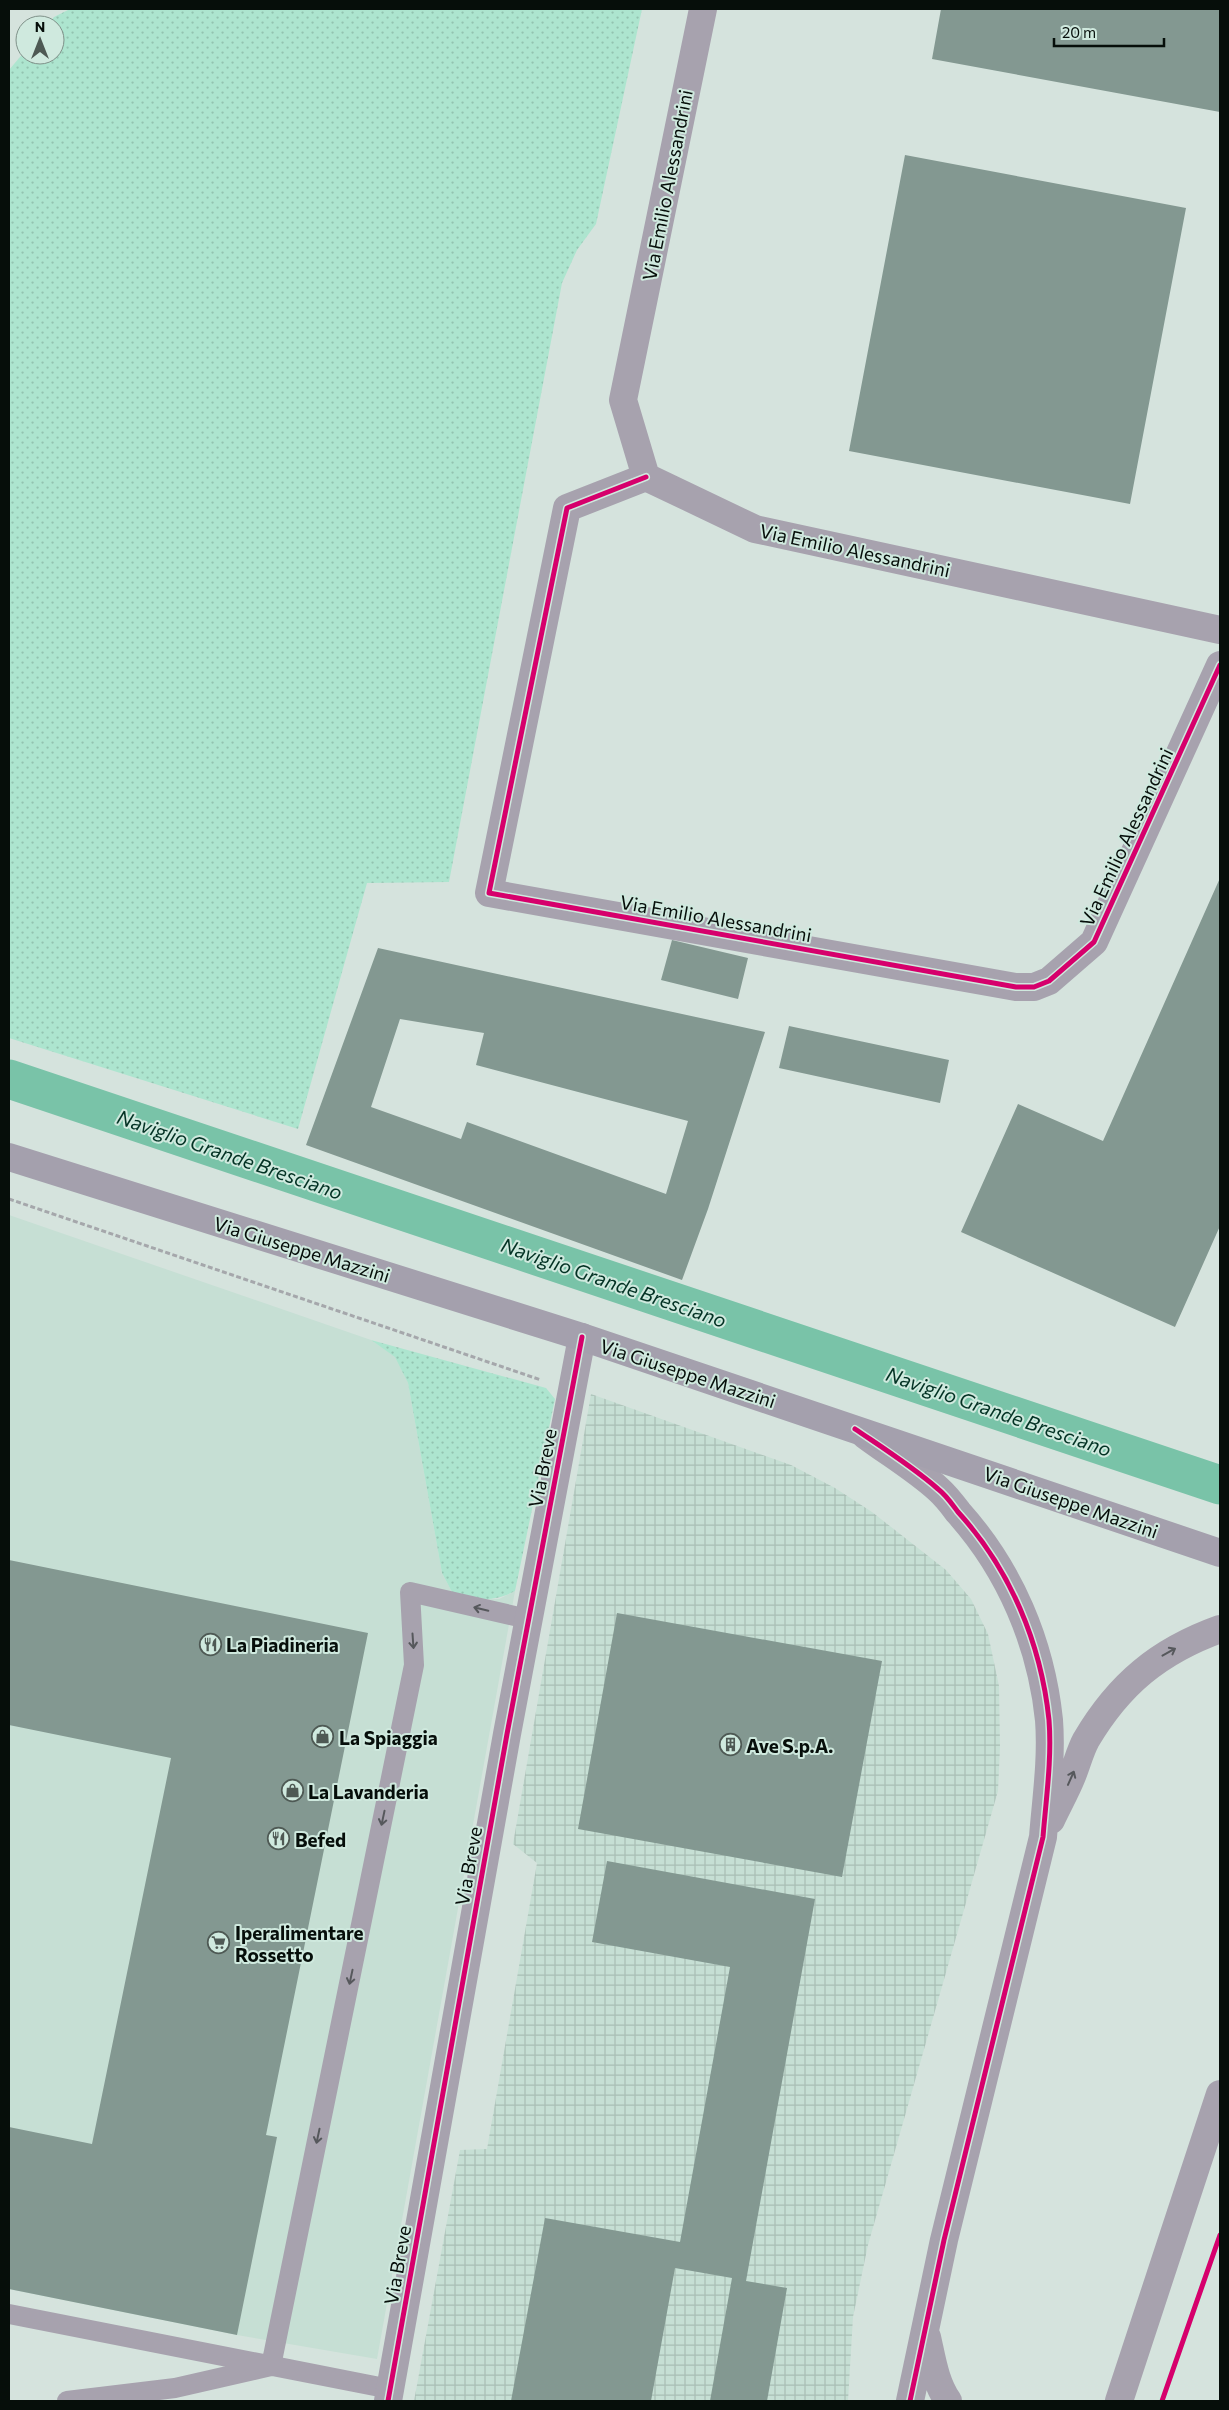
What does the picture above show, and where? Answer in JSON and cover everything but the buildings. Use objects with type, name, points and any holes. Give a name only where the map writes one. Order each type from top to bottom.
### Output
[{"type":"main road","name":"Via Giuseppe Mazzini","points":[[9,1157],[582,1337],[1220,1553]]},
{"type":"street","name":"Via Emilio Alessandrini","points":[[646,477],[623,400],[703,9]]},
{"type":"street","name":"Via Emilio Alessandrini","points":[[1220,630],[755,529],[646,477],[567,508],[489,893],[1016,988],[1034,988],[1049,981],[1094,942],[1220,665]]},
{"type":"street","name":"Via Breve","points":[[389,2395],[528,1620],[582,1337]]},
{"type":"street","points":[[855,1429],[939,1489],[973,1528],[1002,1570],[1024,1617],[1041,1670],[1049,1721],[1049,1772],[1043,1837],[925,2326],[913,2395]]},
{"type":"street","points":[[1043,1837],[1072,1778],[1085,1742],[1105,1710],[1130,1682],[1162,1655],[1192,1639],[1220,1629]]},
{"type":"street","points":[[1117,2398],[1220,2094]]},
{"type":"street","points":[[925,2326],[934,2370],[942,2392],[948,2401]]},
{"type":"lane","points":[[67,2401],[175,2388],[271,2366],[414,1665],[410,1592],[528,1620]]},
{"type":"lane","name":"Via Breve","points":[[9,2314],[271,2366],[389,2395]]},
{"type":"path","points":[[9,1199],[572,1391]]},
{"type":"shaded area","points":[[9,1215],[371,1340],[396,1357],[408,1383],[442,1573],[453,1594],[478,1599],[499,1599],[515,1591],[377,2359],[237,2335],[9,2289]]},
{"type":"shaded area","points":[[591,1394],[791,1465],[835,1488],[872,1512],[946,1570],[971,1599],[988,1634],[999,1686],[1000,1747],[998,1791],[868,2245],[853,2317],[848,2401],[414,2401],[460,2150],[487,2149],[537,1863],[513,1844]]},
{"type":"green space","points":[[70,9],[642,9],[596,224],[577,250],[562,283],[449,882],[367,883],[298,1129],[9,1038],[9,70],[15,63],[15,65],[65,65],[65,15],[58,15]]},
{"type":"green space","points":[[371,1340],[546,1388],[555,1399],[515,1591],[492,1599],[453,1594],[442,1573],[408,1383],[395,1357]]},
{"type":"waterway","name":"Naviglio Grande Bresciano","points":[[9,1079],[1220,1485]]},
{"type":"cycle path","points":[[646,477],[567,508],[489,893],[1016,987],[1034,987],[1049,981],[1094,942],[1220,665]]},
{"type":"cycle path","points":[[388,2401],[507,1734],[582,1337]]},
{"type":"cycle path","points":[[855,1429],[908,1465],[941,1491],[977,1534],[993,1558],[1008,1583],[1030,1635],[1045,1691],[1050,1735],[1043,1837],[944,2240],[910,2401]]},
{"type":"cycle path","points":[[1162,2401],[1220,2235]]},
{"type":"place","name":"La Piadineria","points":[[210,1644]]},
{"type":"place","name":"La Spiaggia","points":[[323,1737]]},
{"type":"place","name":"Ave S.p.A.","points":[[730,1745]]},
{"type":"place","name":"La Lavanderia","points":[[292,1791]]},
{"type":"place","name":"Befed","points":[[279,1839]]},
{"type":"place","name":"Iperalimentare Rossetto","points":[[219,1943]]}]
